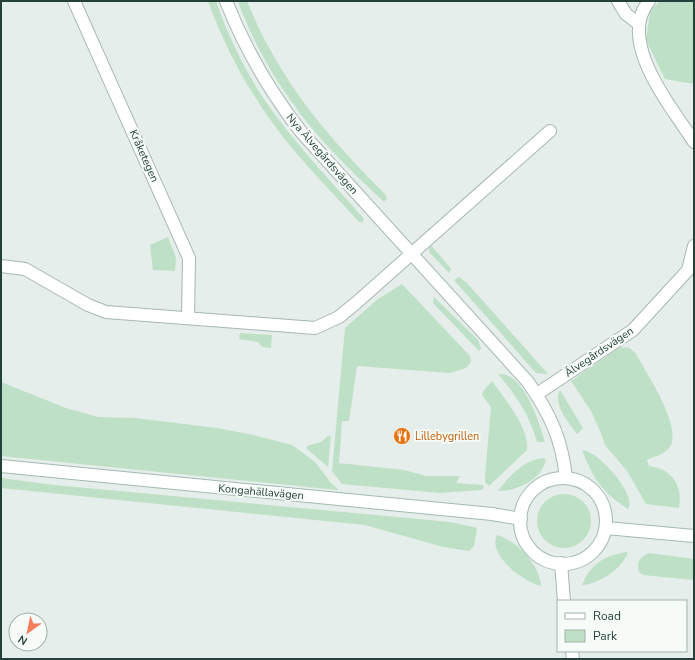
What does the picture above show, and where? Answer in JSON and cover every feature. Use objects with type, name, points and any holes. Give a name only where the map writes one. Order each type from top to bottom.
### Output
[{"type":"street","name":"Kråketegen","points":[[74,1],[189,258],[188,317]]},
{"type":"street","name":"Nya Älvegårdsvägen","points":[[226,1],[247,48],[281,106],[302,133],[519,371],[537,394],[555,427],[563,452],[566,478]]},
{"type":"street","points":[[618,1],[626,14],[639,24]]},
{"type":"street","points":[[649,1],[645,6],[639,24],[638,40],[648,69],[694,142]]},
{"type":"street","points":[[1,266],[25,269],[88,305],[106,312],[188,317],[241,323],[315,328],[339,317],[550,131]]},
{"type":"street","name":"Älvegårdsvägen","points":[[537,394],[633,330],[688,270],[694,246]]},
{"type":"street","name":"Kongahällavägen","points":[[1,466],[492,514],[521,519]]},
{"type":"street","points":[[566,478],[586,484],[594,490],[604,508],[606,528],[597,547],[590,554],[571,563],[561,563],[540,556],[532,549],[524,535],[521,519],[525,502],[535,489],[550,480],[566,478]]},
{"type":"street","points":[[606,528],[694,536]]},
{"type":"street","points":[[561,563],[564,600]]},
{"type":"green space","points":[[208,1],[216,1],[226,27],[251,78],[277,118],[364,219],[362,223],[358,221],[310,169],[271,121],[240,72],[222,37]]},
{"type":"green space","points":[[238,1],[247,1],[267,45],[292,85],[320,124],[384,193],[387,198],[384,202],[334,153],[291,101],[266,62],[246,22]]},
{"type":"green space","points":[[660,1],[694,1],[694,84],[665,79],[646,40],[650,11]]},
{"type":"green space","points":[[168,237],[176,258],[175,271],[153,270],[150,245]]},
{"type":"green space","points":[[430,244],[451,269],[449,273],[429,252]]},
{"type":"green space","points":[[459,277],[467,283],[548,374],[536,373],[454,280]]},
{"type":"green space","points":[[402,284],[470,356],[471,362],[466,368],[450,373],[357,366],[349,421],[342,421],[339,463],[404,470],[426,476],[460,476],[456,483],[483,485],[484,488],[481,490],[440,493],[342,484],[332,471],[345,328],[378,299]]},
{"type":"green space","points":[[434,297],[478,340],[481,348],[479,351],[433,303]]},
{"type":"green space","points":[[240,333],[272,335],[271,348],[262,347],[258,342],[239,339]]},
{"type":"green space","points":[[620,347],[630,348],[636,354],[654,385],[667,412],[673,436],[671,445],[664,453],[648,459],[647,461],[649,466],[664,471],[674,480],[679,492],[679,508],[646,504],[627,471],[605,445],[591,411],[571,381]]},
{"type":"green space","points":[[498,374],[507,376],[523,389],[539,423],[545,442],[537,442],[522,406]]},
{"type":"green space","points":[[492,381],[520,423],[527,442],[527,450],[489,486],[485,482],[485,477],[491,407],[482,395],[484,390]]},
{"type":"green space","points":[[1,382],[66,408],[98,417],[135,418],[217,428],[249,434],[292,445],[315,462],[331,483],[338,489],[1,456]]},
{"type":"green space","points":[[560,390],[583,428],[577,434],[562,413],[558,401]]},
{"type":"green space","points":[[328,436],[331,436],[328,467],[306,448],[307,446],[321,442]]},
{"type":"green space","points":[[582,450],[597,457],[614,474],[627,493],[629,502],[628,509],[619,503],[599,484],[590,469]]},
{"type":"green space","points":[[542,458],[546,459],[544,466],[528,483],[513,489],[498,491],[517,470],[529,462]]},
{"type":"green space","points":[[1,478],[54,485],[450,522],[477,528],[474,546],[469,551],[443,547],[365,525],[1,488]]},
{"type":"green space","points":[[559,494],[569,494],[579,498],[587,506],[591,516],[591,526],[587,536],[579,544],[569,548],[559,548],[549,544],[541,536],[537,526],[537,516],[541,506],[549,498]]},
{"type":"green space","points":[[497,535],[512,542],[526,554],[536,570],[541,586],[517,573],[502,559],[497,551],[495,543]]},
{"type":"green space","points":[[628,552],[621,564],[615,570],[596,582],[582,585],[590,571],[600,561],[612,555]]},
{"type":"green space","points":[[649,553],[694,559],[694,580],[643,575],[639,572],[638,563],[643,556]]},
{"type":"place","name":"Lillebygrillen","points":[[402,436]]}]
